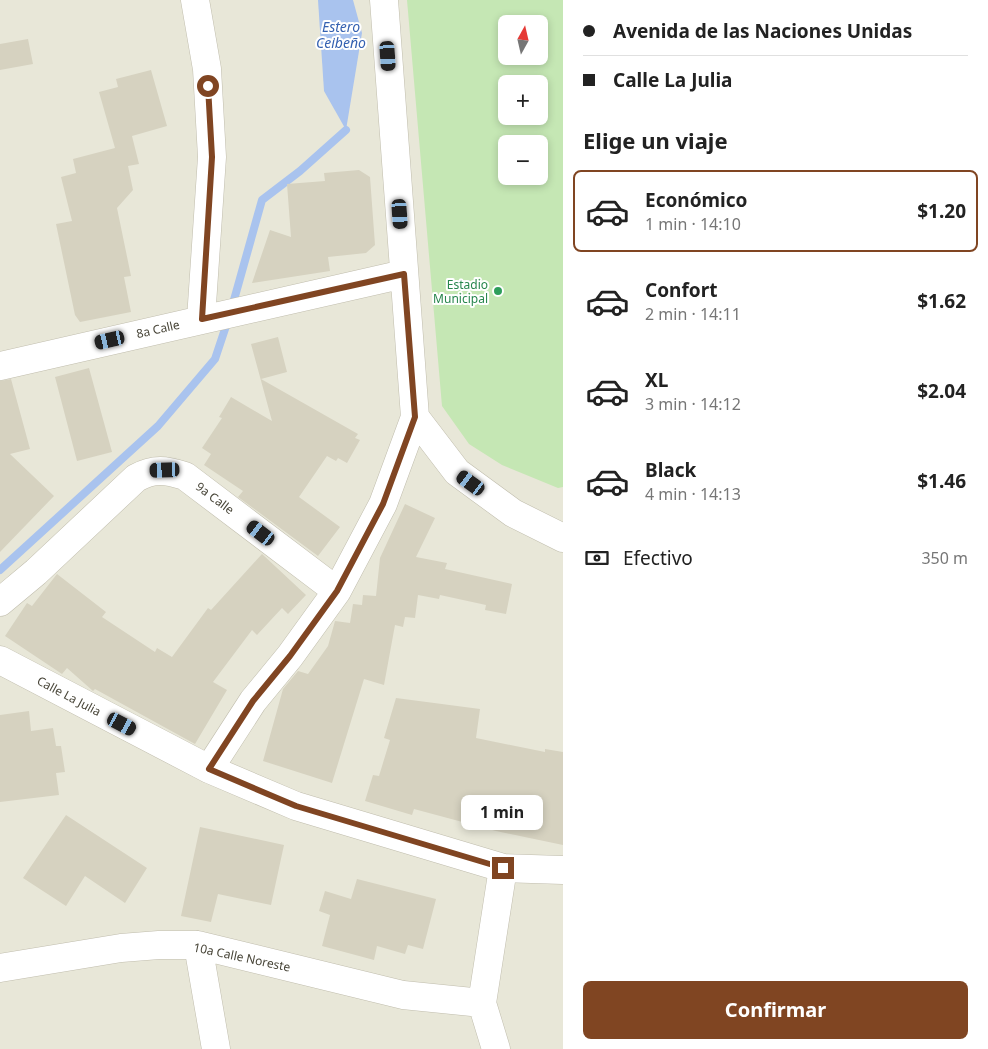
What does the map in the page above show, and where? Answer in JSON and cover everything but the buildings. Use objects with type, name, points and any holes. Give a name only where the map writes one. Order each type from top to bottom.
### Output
[{"type":"street","points":[[194,0],[208,69],[212,157],[202,319]]},
{"type":"street","points":[[209,769],[253,701],[290,656],[337,591],[383,504],[415,417],[384,0]]},
{"type":"street","name":"8a Calle","points":[[0,366],[404,274]]},
{"type":"street","points":[[415,417],[457,472],[513,513],[563,538]]},
{"type":"street","name":"9a Calle","points":[[0,602],[36,572],[136,478],[149,471],[157,470],[185,476],[337,591]]},
{"type":"street","name":"Calle La Julia","points":[[0,660],[209,769],[296,806],[503,868],[563,870]]},
{"type":"street","points":[[496,1049],[482,1002],[503,868]]},
{"type":"street","name":"10a Calle Noreste","points":[[0,968],[121,948],[159,944],[198,945],[403,995],[482,1002]]},
{"type":"street","points":[[198,945],[216,1049]]},
{"type":"shaded area","points":[[0,0],[563,0],[563,1049],[0,1049]]},
{"type":"green space","name":"Estadio Municipal","points":[[407,0],[563,0],[563,487],[558,488],[502,465],[469,444],[442,406]]},
{"type":"water","name":"Estero Ceibeño","points":[[318,0],[353,0],[362,33],[346,130],[324,91]]},
{"type":"waterway","points":[[232,307],[262,200],[300,171],[346,130]]},
{"type":"waterway","points":[[0,570],[158,426],[215,359],[228,320]]},
{"type":"place","name":"Estadio Municipal","points":[[498,291]]},
{"type":"route","points":[[208,86],[212,157],[202,319],[404,274],[415,417],[383,504],[337,591],[290,656],[253,701],[209,769],[296,806],[503,868]]}]
